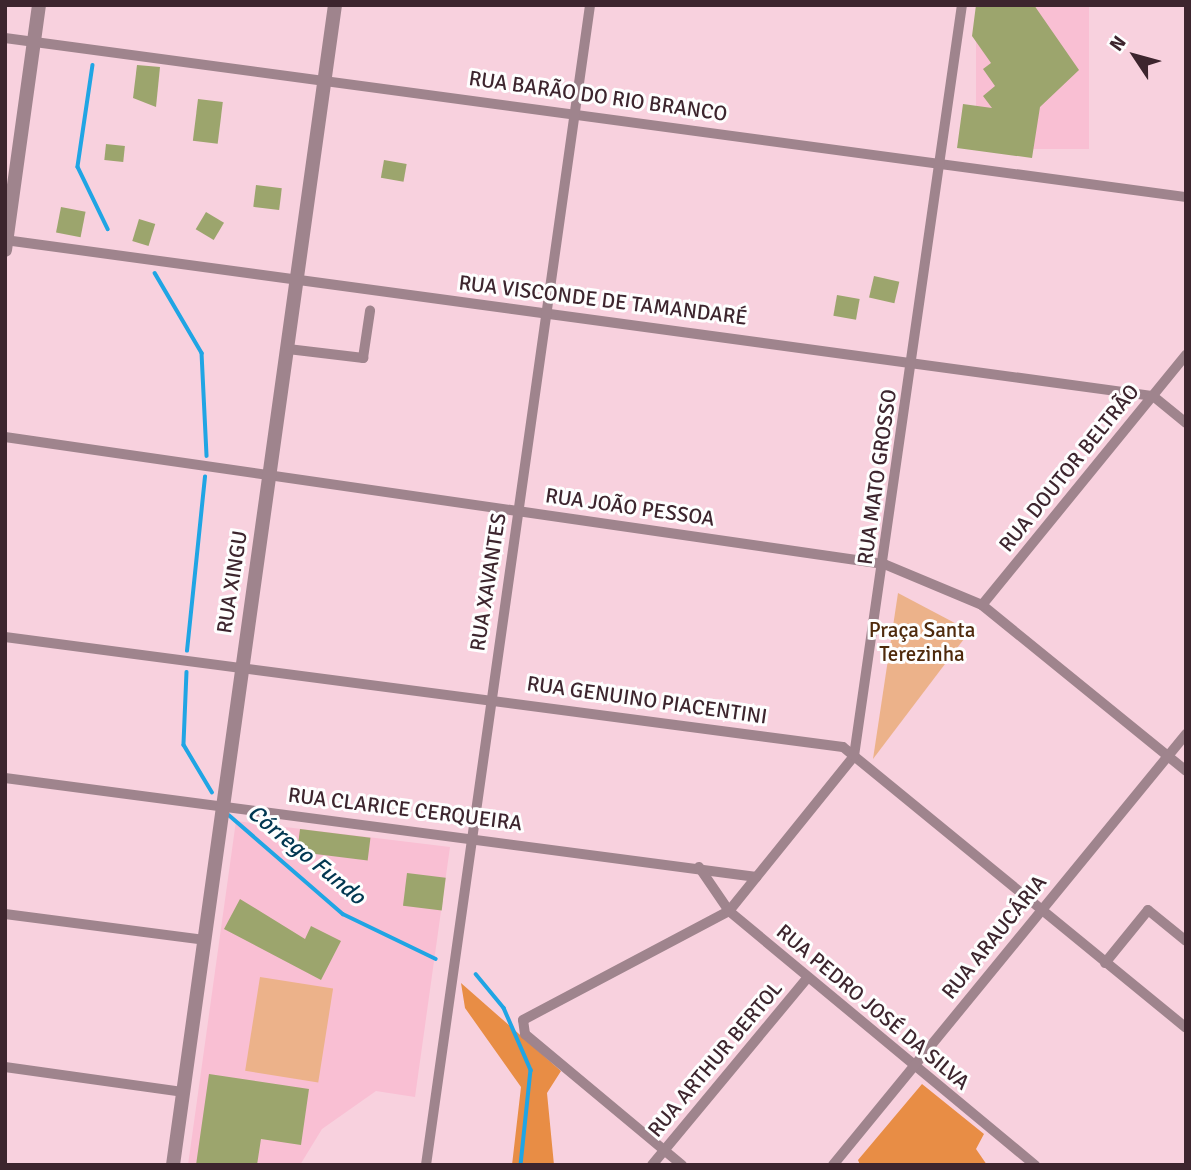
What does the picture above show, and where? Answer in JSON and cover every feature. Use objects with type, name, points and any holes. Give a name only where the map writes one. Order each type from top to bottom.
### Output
[{"type":"street","points":[[6,244],[39,5]]},
{"type":"street","name":"RUA XINGU","points":[[173,1165],[220,806],[298,280],[335,5]]},
{"type":"street","name":"RUA XAVANTES","points":[[426,1165],[489,696],[520,510],[590,5]]},
{"type":"street","name":"RUA MATO GROSSO","points":[[729,911],[854,756],[914,361],[961,5]]},
{"type":"street","name":"RUA BARÃO DO RIO BRANCO","points":[[5,38],[575,112],[1186,197]]},
{"type":"street","name":"RUA VISCONDE DE TAMANDARÉ","points":[[6,244],[914,361],[1153,396]]},
{"type":"street","points":[[288,349],[363,358],[370,311]]},
{"type":"street","name":"RUA DOUTOR BELTRÃO","points":[[982,606],[1186,355]]},
{"type":"street","points":[[1153,396],[1186,423]]},
{"type":"street","name":"RUA JOÃO PESSOA","points":[[5,437],[884,564],[982,606],[1186,771]]},
{"type":"street","name":"RUA GENUINO PIACENTINI","points":[[5,636],[240,669],[489,696],[843,747],[1186,1028]]},
{"type":"street","name":"RUA ARAUCÁRIA","points":[[833,1165],[1186,734]]},
{"type":"street","name":"RUA CLARICE CERQUEIRA","points":[[5,778],[471,836],[758,877]]},
{"type":"street","name":"RUA PEDRO JOSÉ DA SILVA","points":[[699,867],[729,911],[913,1067],[1035,1165]]},
{"type":"street","points":[[682,1165],[525,1034],[523,1020],[537,1009],[729,911]]},
{"type":"street","points":[[1105,963],[1148,911],[1186,941]]},
{"type":"street","points":[[5,914],[204,940]]},
{"type":"street","name":"RUA ARTHUR BERTOL","points":[[652,1165],[808,977]]},
{"type":"street","points":[[5,1067],[182,1092]]},
{"type":"shaded area","points":[[976,5],[1089,5],[1089,149],[976,149]]},
{"type":"shaded area","points":[[236,821],[450,847],[415,1097],[376,1091],[322,1129],[300,1165],[188,1165]]},
{"type":"shaded area","points":[[461,983],[561,1071],[547,1093],[554,1165],[512,1165],[521,1087],[465,1008]]},
{"type":"shaded area","points":[[922,1084],[984,1134],[976,1149],[987,1165],[860,1165],[858,1160]]},
{"type":"green space","name":"Praça Santa Terezinha","points":[[898,593],[970,631],[873,759]]},
{"type":"green space","points":[[260,977],[333,989],[318,1082],[245,1071]]},
{"type":"building","points":[[976,5],[1034,5],[1079,70],[1040,107],[1032,158],[957,148],[963,104],[992,108],[983,96],[995,86],[983,69],[991,63],[972,36]]},
{"type":"building","points":[[137,65],[160,67],[156,107],[133,98]]},
{"type":"building","points":[[198,99],[223,102],[218,144],[193,141]]},
{"type":"building","points":[[106,144],[125,146],[123,162],[104,160]]},
{"type":"building","points":[[384,160],[407,164],[404,182],[381,178]]},
{"type":"building","points":[[256,185],[282,188],[279,210],[253,207]]},
{"type":"building","points":[[61,207],[86,212],[81,237],[56,233]]},
{"type":"building","points":[[206,212],[224,223],[214,240],[196,229]]},
{"type":"building","points":[[139,219],[155,224],[149,246],[132,241]]},
{"type":"building","points":[[874,276],[899,282],[894,303],[869,297]]},
{"type":"building","points":[[837,295],[860,299],[856,320],[833,316]]},
{"type":"building","points":[[300,829],[370,838],[368,860],[297,852]]},
{"type":"building","points":[[407,873],[446,878],[442,911],[403,906]]},
{"type":"building","points":[[240,899],[305,939],[311,926],[341,941],[321,980],[224,929]]},
{"type":"building","points":[[209,1074],[309,1089],[301,1145],[261,1139],[257,1165],[196,1165]]},
{"type":"waterway","points":[[93,65],[78,167],[108,229]]},
{"type":"waterway","name":"Córrego Fundo","points":[[155,273],[202,353],[207,456]]},
{"type":"waterway","name":"Córrego Fundo","points":[[187,651],[205,477]]},
{"type":"waterway","name":"Córrego Fundo","points":[[187,672],[184,745],[212,792]]},
{"type":"waterway","name":"Córrego Fundo","points":[[229,815],[343,914],[436,959]]},
{"type":"waterway","name":"Córrego Fundo","points":[[476,974],[504,1008],[531,1070],[521,1165]]}]
